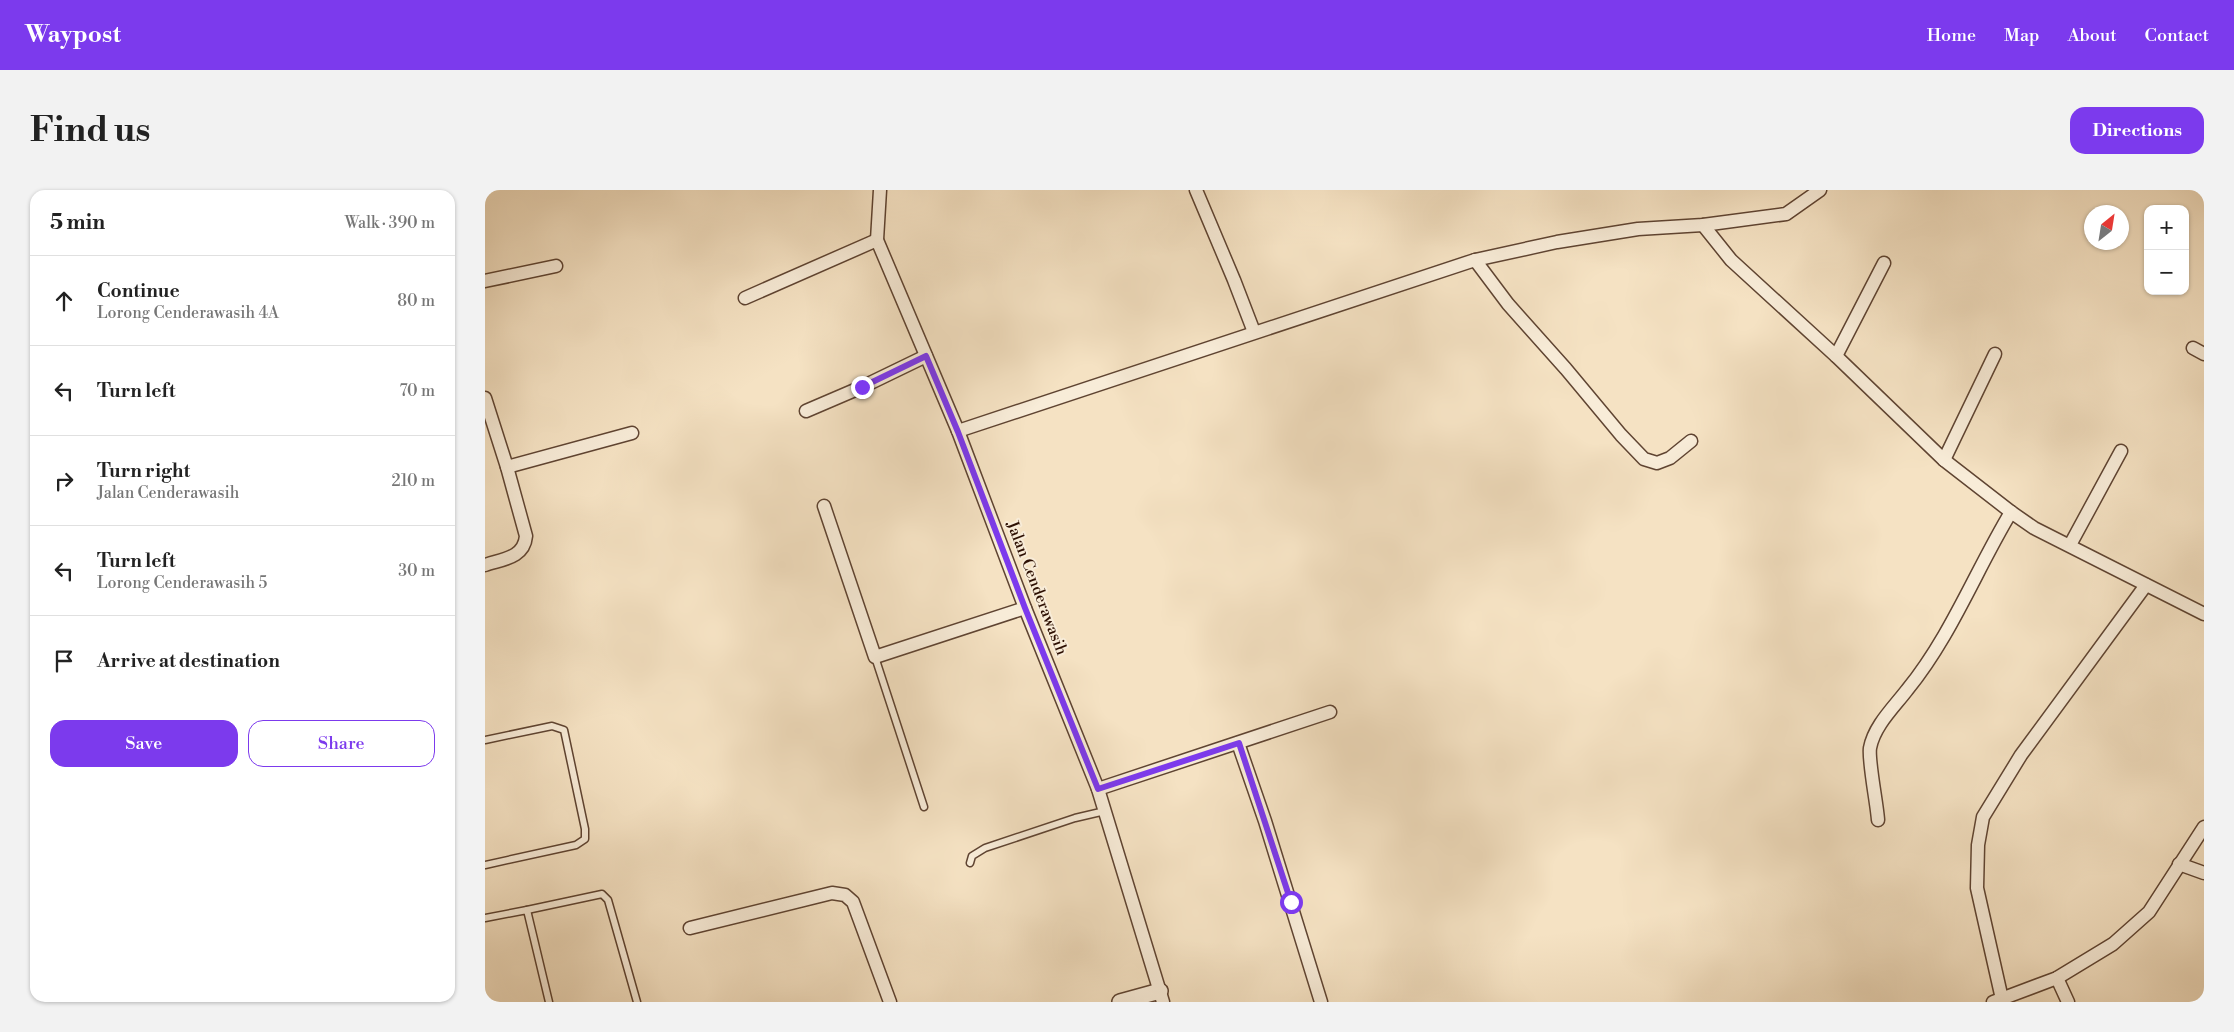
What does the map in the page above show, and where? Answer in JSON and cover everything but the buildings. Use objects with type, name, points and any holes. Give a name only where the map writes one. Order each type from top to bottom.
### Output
[{"type":"street","name":"Jalan Cenderawasih","points":[[880,190],[877,240],[958,432],[1025,608],[1098,789],[1162,996]]},
{"type":"street","points":[[1196,190],[1254,332]]},
{"type":"street","points":[[958,432],[1475,260],[1557,242],[1639,229],[1703,225],[1786,214],[1820,190]]},
{"type":"street","points":[[1703,225],[1731,260],[1836,356],[1944,460],[2034,528],[2204,614]]},
{"type":"street","points":[[745,298],[877,240]]},
{"type":"street","points":[[1475,260],[1508,304],[1644,459],[1657,463],[1670,458],[1691,441]]},
{"type":"street","points":[[1836,356],[1884,264]]},
{"type":"street","points":[[485,282],[556,266]]},
{"type":"street","points":[[1944,460],[1995,354]]},
{"type":"street","points":[[805,411],[862,387],[926,356]]},
{"type":"street","points":[[485,398],[526,536],[525,546],[518,554],[485,565]]},
{"type":"street","points":[[507,467],[632,433]]},
{"type":"street","points":[[2070,546],[2121,450]]},
{"type":"street","points":[[824,506],[875,657],[1025,608]]},
{"type":"street","points":[[1878,820],[1870,748],[1879,726],[1929,664],[1954,620],[1984,558],[2011,512]]},
{"type":"street","points":[[2146,585],[2044,722],[2021,755],[1983,817],[1978,845],[1977,888],[1998,1001],[2057,978],[2113,944],[2149,912],[2204,827]]},
{"type":"street","points":[[1098,789],[1330,712]]},
{"type":"street","points":[[1239,743],[1321,1002]]},
{"type":"street","points":[[2179,864],[2204,873]]},
{"type":"street","points":[[690,928],[832,893],[845,895],[853,902],[890,1002]]},
{"type":"street","points":[[2057,978],[2068,1002]]},
{"type":"street","points":[[1120,1002],[1162,996]]},
{"type":"lane","points":[[875,657],[924,807]]},
{"type":"lane","points":[[485,740],[552,726],[564,730],[585,829],[585,839],[577,845],[485,865]]},
{"type":"lane","points":[[970,863],[972,856],[985,848],[1075,818],[1105,811]]},
{"type":"lane","points":[[485,918],[602,894],[608,900],[637,1002]]},
{"type":"lane","points":[[527,910],[549,1002]]},
{"type":"route","points":[[862,387],[926,356],[995,524],[1025,608],[1098,789],[1239,743],[1291,902]]}]
